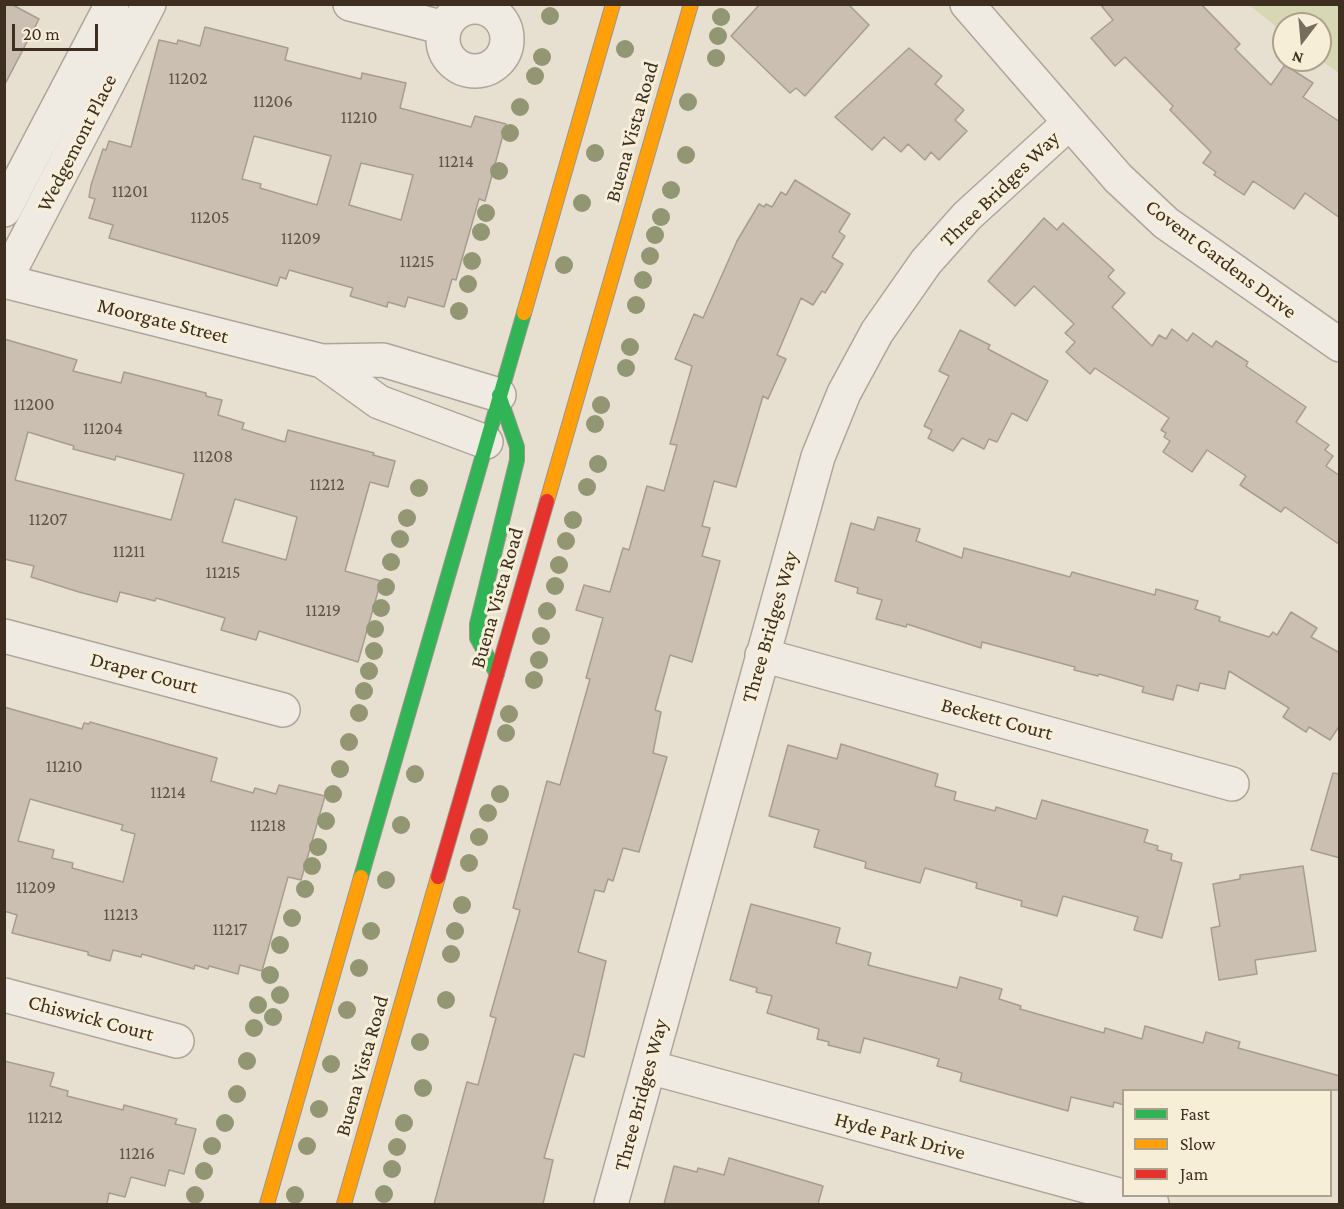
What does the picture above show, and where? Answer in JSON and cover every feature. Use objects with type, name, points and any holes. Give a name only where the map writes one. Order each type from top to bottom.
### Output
[{"type":"main road","points":[[267,1204],[613,4]]},
{"type":"main road","name":"Buena Vista Road","points":[[344,1204],[690,4]]},
{"type":"main road","points":[[497,674],[477,638],[477,624],[517,460],[517,447],[499,395]]},
{"type":"street","name":"Wedgemont Place","points":[[4,210],[112,4]]},
{"type":"street","name":"Wedgemont Place","points":[[5,281],[148,4]]},
{"type":"street","points":[[350,4],[445,28]]},
{"type":"street","name":"Covent Gardens Drive","points":[[967,4],[1118,178],[1166,223],[1340,345]]},
{"type":"street","name":"Three Bridges Way","points":[[611,1204],[818,456],[844,393],[877,332],[926,262],[967,216],[1069,123]]},
{"type":"street","name":"Moorgate Street","points":[[5,281],[322,361],[383,360],[499,395]]},
{"type":"street","name":"Moorgate Street","points":[[322,361],[379,402],[486,442]]},
{"type":"street","points":[[402,410],[414,370]]},
{"type":"street","name":"Draper Court","points":[[4,636],[284,710]]},
{"type":"street","name":"Beckett Court","points":[[762,655],[1232,784]]},
{"type":"street","name":"Chiswick Court","points":[[4,994],[177,1041]]},
{"type":"street","name":"Hyde Park Drive","points":[[649,1066],[1122,1196]]},
{"type":"street","name":"Hyde Park Drive","points":[[1126,1197],[1152,1204]]},
{"type":"green space","points":[[1249,5],[1339,5],[1339,73],[1332,68],[1332,12],[1272,12],[1272,23]]},
{"type":"building","points":[[4,4],[11,4],[39,19],[4,86]]},
{"type":"building","points":[[760,4],[848,4],[869,25],[805,96],[796,88],[790,93],[731,36]]},
{"type":"building","points":[[1100,4],[1201,4],[1240,44],[1235,49],[1271,85],[1280,72],[1296,72],[1313,83],[1303,97],[1340,122],[1340,218],[1305,193],[1294,209],[1253,181],[1244,195],[1214,175],[1216,172],[1203,163],[1211,152],[1170,110],[1173,106],[1125,57],[1115,66],[1091,38],[1113,20]]},
{"type":"building","points":[[205,27],[288,48],[285,60],[361,79],[362,73],[406,83],[400,108],[471,127],[475,116],[506,124],[485,201],[479,199],[456,280],[452,279],[444,307],[408,297],[405,307],[388,302],[387,307],[350,296],[353,288],[289,270],[286,279],[280,277],[277,286],[109,238],[113,225],[89,218],[95,199],[89,197],[91,185],[103,149],[106,150],[109,141],[131,147],[159,40],[177,44],[178,40],[200,46]],"holes":[[[254,136],[331,156],[317,205],[260,188],[261,184],[242,179]],[[361,163],[413,175],[401,220],[349,205]]]},
{"type":"building","points":[[909,48],[942,76],[935,84],[964,110],[955,120],[967,131],[939,160],[931,152],[925,160],[908,144],[901,152],[884,137],[872,150],[835,117]]},
{"type":"building","points":[[795,180],[850,214],[839,232],[845,236],[832,257],[843,264],[825,293],[822,291],[813,305],[801,298],[777,355],[786,359],[768,399],[763,396],[736,487],[714,481],[702,526],[710,528],[702,556],[720,561],[692,662],[670,655],[655,710],[661,712],[653,753],[667,757],[639,852],[623,848],[613,881],[608,879],[604,892],[595,890],[578,952],[606,961],[584,1057],[574,1054],[544,1158],[553,1160],[543,1204],[434,1204],[467,1082],[478,1085],[496,1018],[490,1016],[520,910],[513,908],[547,781],[560,785],[590,679],[586,678],[603,618],[576,610],[584,585],[610,592],[623,548],[629,550],[647,486],[664,491],[677,445],[670,444],[692,366],[675,359],[694,314],[703,318],[737,241],[759,204],[772,207],[781,192],[786,195]]},
{"type":"building","points":[[1044,218],[1057,230],[1063,223],[1114,270],[1108,277],[1125,293],[1112,307],[1152,346],[1159,335],[1166,339],[1172,329],[1187,341],[1193,333],[1212,347],[1216,341],[1248,362],[1246,366],[1306,407],[1296,422],[1329,445],[1325,450],[1333,456],[1326,466],[1340,476],[1340,545],[1285,507],[1281,512],[1240,485],[1246,476],[1207,450],[1192,472],[1163,452],[1170,441],[1164,437],[1166,433],[1161,430],[1169,418],[1095,368],[1090,374],[1066,352],[1075,342],[1065,333],[1074,324],[1034,286],[1015,306],[988,281]]},
{"type":"building","points":[[960,330],[990,345],[988,349],[1048,381],[1027,421],[1012,413],[997,442],[989,439],[984,449],[962,438],[953,451],[928,438],[932,430],[924,426],[949,376],[939,371]]},
{"type":"building","points":[[4,339],[77,360],[73,371],[121,383],[124,372],[206,393],[206,396],[222,400],[218,415],[244,423],[242,429],[285,442],[288,430],[374,453],[373,455],[395,461],[388,487],[370,482],[345,571],[381,581],[358,662],[259,631],[256,640],[221,630],[225,618],[156,598],[155,601],[120,592],[117,602],[79,592],[31,577],[34,566],[4,559]],"holes":[[[28,432],[74,446],[73,449],[115,460],[116,456],[184,474],[171,520],[15,480]],[[235,499],[297,517],[286,560],[222,542]]]},
{"type":"building","points":[[878,517],[920,529],[916,541],[962,558],[964,548],[1070,577],[1072,572],[1155,595],[1156,589],[1198,601],[1195,609],[1220,617],[1219,621],[1269,637],[1273,632],[1277,635],[1291,612],[1317,628],[1311,637],[1340,653],[1340,725],[1330,740],[1309,727],[1306,732],[1283,717],[1289,708],[1229,671],[1225,689],[1200,683],[1198,691],[1177,685],[1173,700],[1142,692],[1144,687],[1099,674],[1098,676],[1074,670],[1075,667],[982,642],[981,648],[907,624],[906,627],[876,619],[882,600],[857,593],[858,588],[835,581],[851,523],[874,530]]},
{"type":"building","points":[[4,707],[82,729],[84,723],[89,724],[90,722],[217,758],[211,781],[253,793],[255,788],[276,794],[279,785],[325,796],[301,880],[288,877],[262,971],[240,965],[238,974],[209,966],[208,969],[195,965],[194,969],[142,954],[141,957],[113,950],[110,961],[88,955],[88,952],[12,933],[17,915],[4,911]],"holes":[[[30,799],[123,825],[121,830],[135,834],[123,882],[72,868],[73,863],[52,858],[54,850],[18,841]]]},
{"type":"building","points":[[841,744],[938,774],[935,786],[956,792],[954,800],[995,811],[996,807],[1036,819],[1042,800],[1148,830],[1144,842],[1158,846],[1157,850],[1172,854],[1171,860],[1182,863],[1162,938],[1134,930],[1138,917],[1063,896],[1057,916],[1021,906],[1022,901],[976,888],[977,883],[925,868],[920,883],[865,868],[866,862],[814,847],[819,830],[769,816],[788,745],[837,759]]},
{"type":"building","points":[[1333,773],[1340,774],[1340,858],[1311,850]]},
{"type":"building","points":[[1303,866],[1316,951],[1255,960],[1257,974],[1219,980],[1211,928],[1220,926],[1213,884],[1240,879],[1240,875]]},
{"type":"building","points":[[751,904],[840,928],[836,943],[871,953],[868,965],[957,988],[960,977],[1002,989],[999,999],[1021,1006],[1020,1009],[1104,1033],[1105,1028],[1142,1039],[1145,1026],[1203,1043],[1206,1032],[1240,1042],[1238,1048],[1340,1076],[1340,1090],[1122,1089],[1122,1104],[1114,1102],[1113,1107],[1071,1097],[1068,1111],[960,1081],[962,1073],[937,1066],[939,1059],[901,1048],[864,1038],[860,1053],[828,1045],[829,1042],[817,1039],[819,1029],[767,1013],[772,996],[756,992],[757,988],[730,980]]},
{"type":"building","points":[[4,1061],[54,1073],[50,1086],[68,1091],[67,1096],[123,1110],[124,1105],[177,1119],[175,1124],[196,1129],[184,1174],[169,1170],[165,1186],[131,1177],[125,1197],[109,1193],[107,1204],[4,1204]]},
{"type":"building","points":[[729,1158],[823,1186],[818,1204],[664,1204],[674,1166],[697,1172],[698,1168],[724,1175]]},
{"type":"traffic: fast","points":[[361,877],[524,313]]},
{"type":"traffic: fast","points":[[497,674],[477,638],[477,624],[517,460],[517,447],[499,395]]},
{"type":"traffic: slow","points":[[524,313],[613,4]]},
{"type":"traffic: slow","points":[[547,501],[691,4]]},
{"type":"traffic: slow","points":[[267,1204],[361,877]]},
{"type":"traffic: slow","points":[[344,1204],[438,877]]},
{"type":"traffic: jam","points":[[438,877],[547,501]]}]
